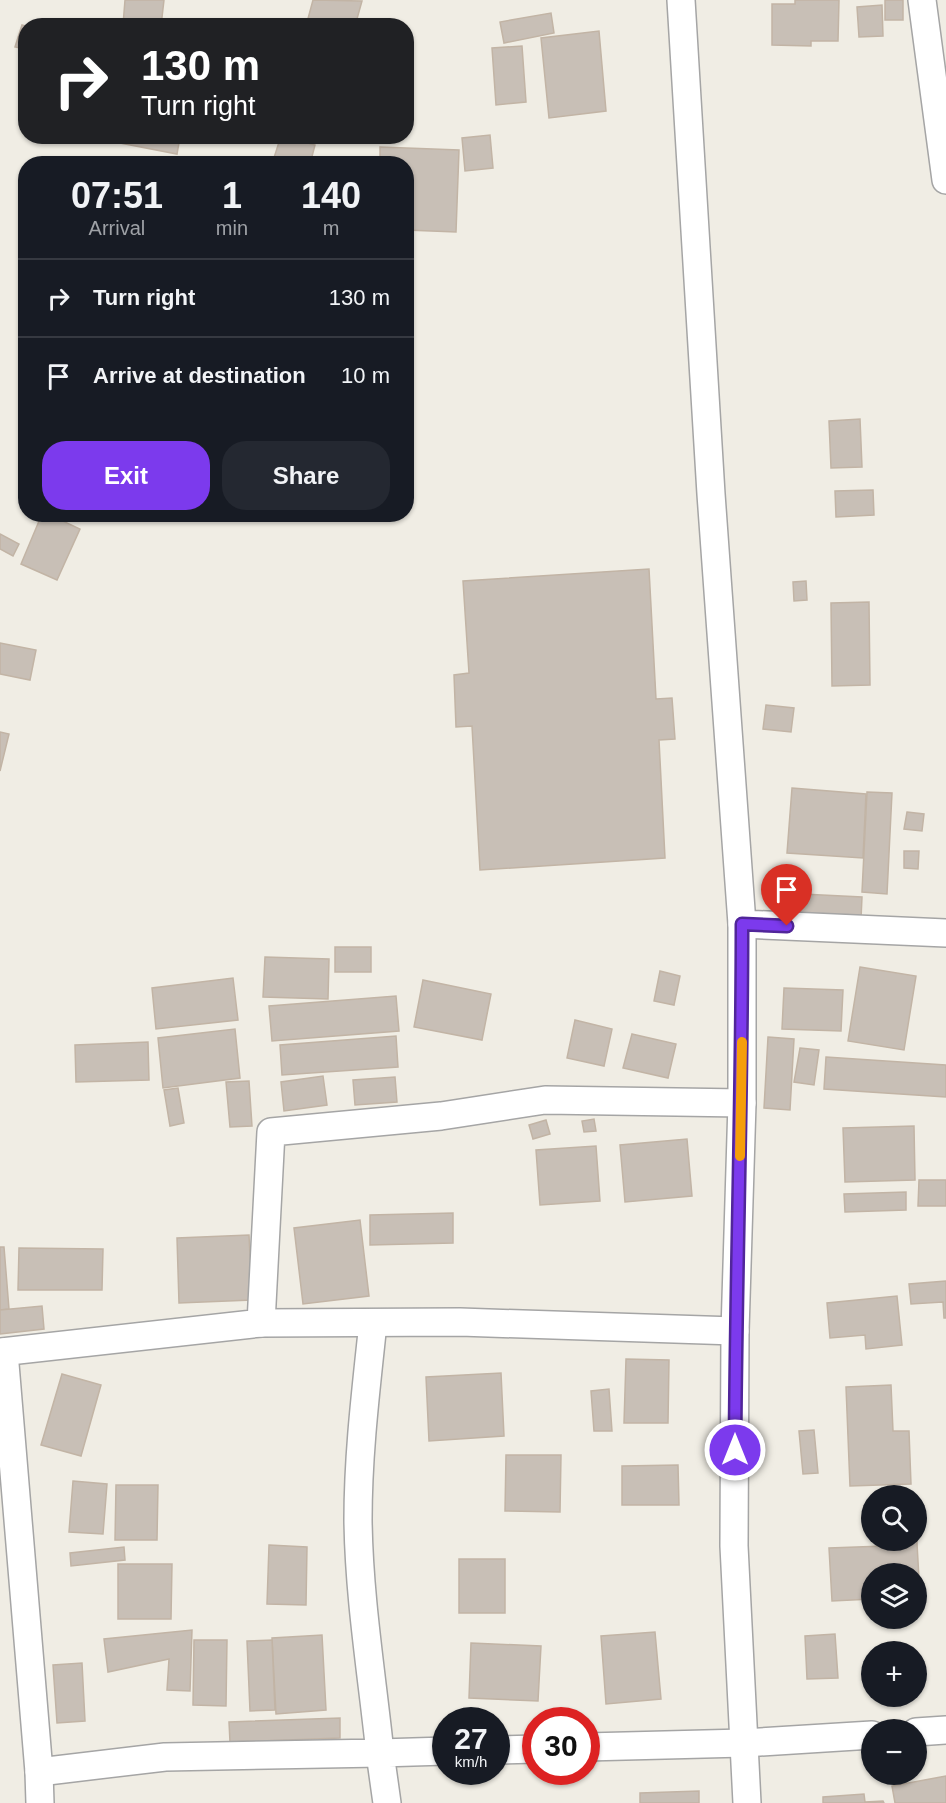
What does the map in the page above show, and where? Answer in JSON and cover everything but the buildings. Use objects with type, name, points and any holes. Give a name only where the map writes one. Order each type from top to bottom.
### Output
[{"type":"street","points":[[681,0],[711,494],[742,924],[742,1102],[735,1331],[734,1546],[747,1803]]},
{"type":"street","points":[[922,0],[946,180]]},
{"type":"street","points":[[742,924],[946,933]]},
{"type":"street","points":[[261,1323],[271,1132],[441,1116],[545,1100],[742,1102]]},
{"type":"street","points":[[40,1803],[2,1352],[261,1323],[460,1322],[735,1331]]},
{"type":"street","points":[[373,1323],[361,1442],[358,1521],[362,1597],[387,1803]]},
{"type":"street","points":[[927,1731],[946,1730]]},
{"type":"street","points":[[600,1747],[744,1743],[861,1736]]},
{"type":"street","points":[[39,1772],[165,1757],[432,1751]]},
{"type":"slow traffic","points":[[740,1156],[742,1042]]},
{"type":"route","points":[[735,1450],[735,1331],[742,1102],[742,924],[787,926]]}]
